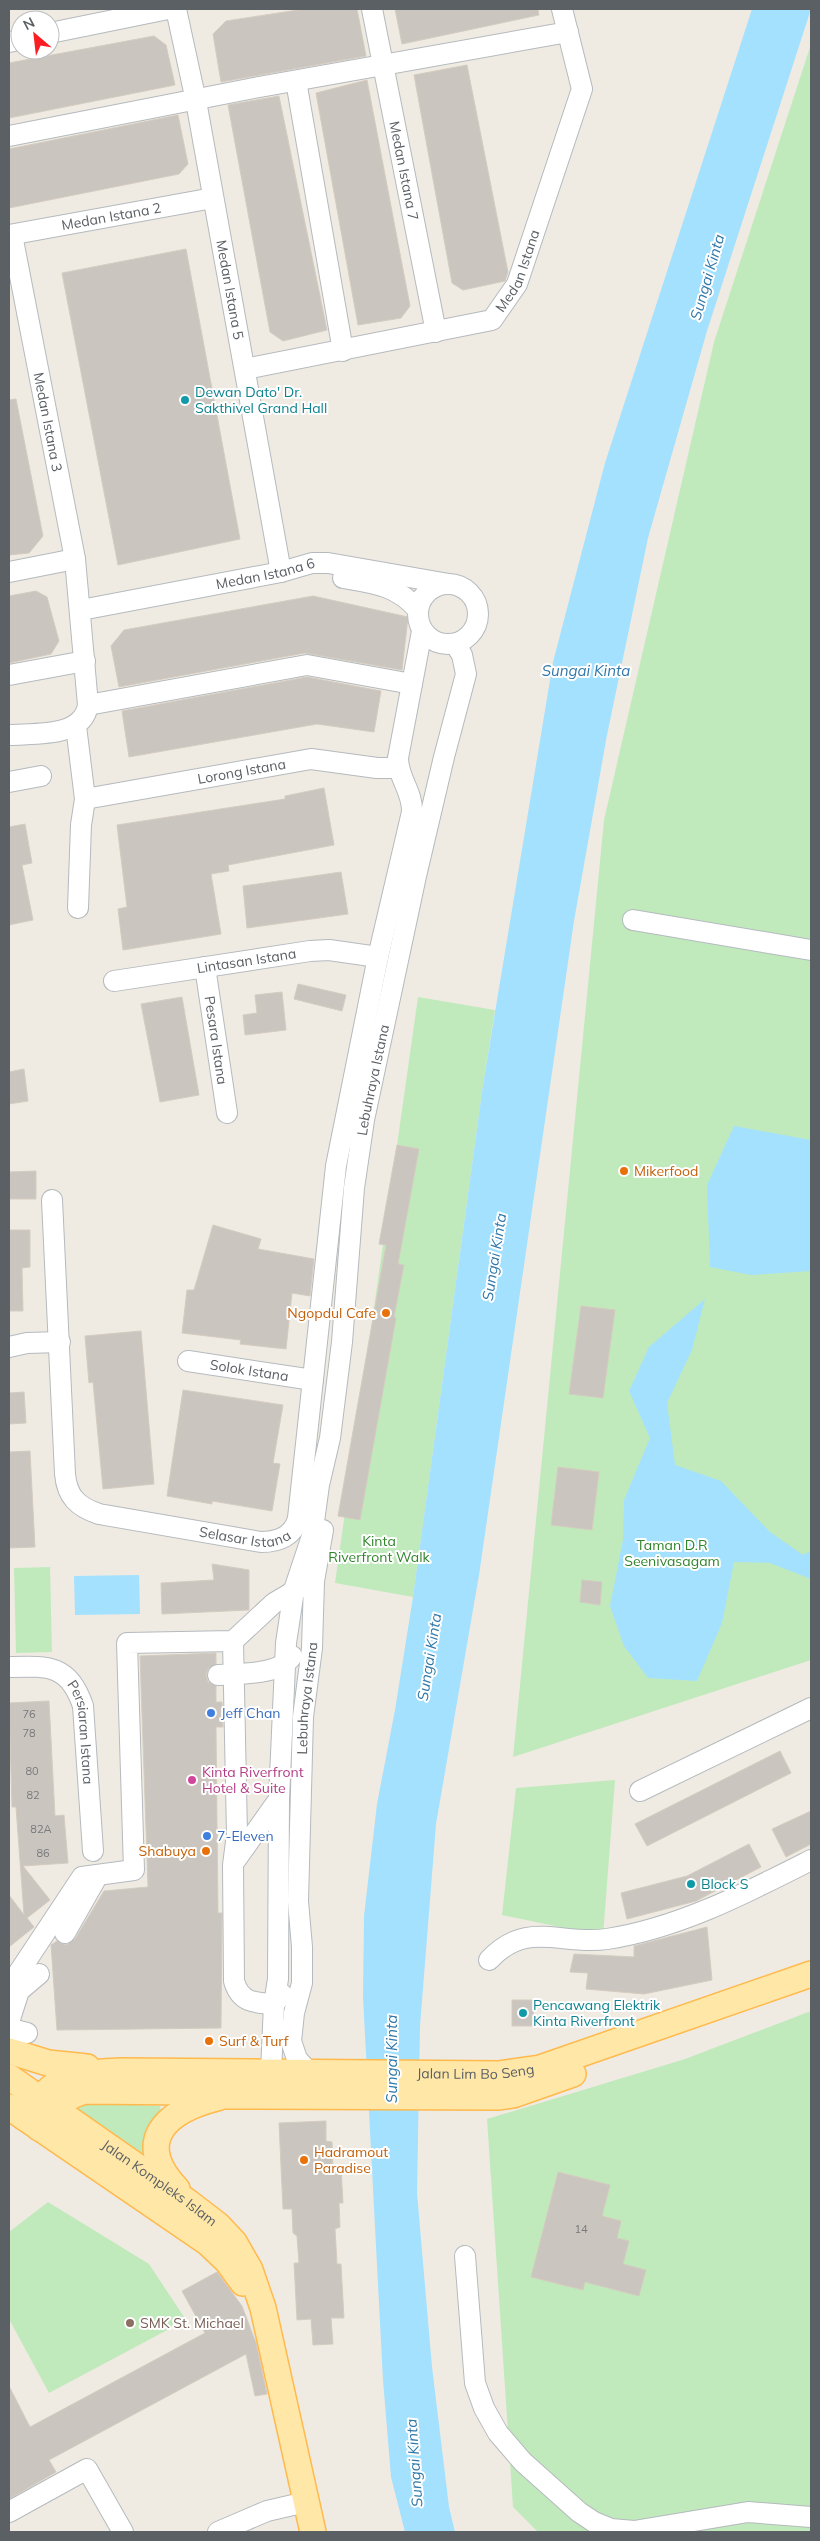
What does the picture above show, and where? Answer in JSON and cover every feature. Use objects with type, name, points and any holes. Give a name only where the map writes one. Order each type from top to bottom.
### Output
[{"type":"main road","name":"Jalan Lim Bo Seng","points":[[469,2086],[498,2074],[540,2068],[811,1974]]},
{"type":"main road","name":"Jalan Lim Bo Seng","points":[[47,2103],[87,2091],[188,2092],[224,2096],[313,2084],[469,2086],[499,2097],[520,2093],[811,1991]]},
{"type":"main road","points":[[9,2051],[48,2063],[122,2071]]},
{"type":"main road","name":"Jalan Lim Bo Seng","points":[[122,2071],[271,2072],[313,2084]]},
{"type":"main road","points":[[24,2118],[47,2103],[48,2088],[63,2078],[83,2073],[122,2071]]},
{"type":"main road","name":"Jalan Kompleks Islam","points":[[9,2077],[188,2202],[218,2225],[234,2242],[250,2270],[267,2324],[313,2532]]},
{"type":"main road","points":[[188,2202],[161,2168],[156,2154],[156,2140],[171,2117],[181,2110],[224,2096]]},
{"type":"main road","name":"Jalan Kompleks Islam","points":[[24,2118],[208,2243],[227,2261],[267,2324]]},
{"type":"street","points":[[60,31],[168,9]]},
{"type":"street","name":"Medan Istana 5","points":[[176,9],[196,101],[281,572]]},
{"type":"street","name":"Medan Istana 7","points":[[372,9],[436,332]]},
{"type":"street","name":"Medan Istana","points":[[245,370],[492,320],[517,284],[582,88],[562,9]]},
{"type":"street","points":[[9,136],[296,81],[568,32]]},
{"type":"street","points":[[296,81],[343,351]]},
{"type":"street","name":"Medan Istana 2","points":[[10,235],[213,198]]},
{"type":"street","name":"Medan Istana 3","points":[[10,235],[75,559],[88,705]]},
{"type":"street","points":[[9,572],[75,559]]},
{"type":"street","name":"Medan Istana 6","points":[[81,610],[281,572],[312,563],[328,563],[449,584]]},
{"type":"street","points":[[281,572],[329,576],[389,588],[402,594],[418,610],[422,631],[398,768]]},
{"type":"street","points":[[418,610],[425,594],[432,588],[449,584],[467,590],[473,597],[479,615],[477,625],[464,641],[455,644],[437,643],[422,631]]},
{"type":"street","name":"Lebuhraya Istana","points":[[453,728],[477,669],[477,625]]},
{"type":"street","name":"Lebuhraya Istana","points":[[271,2072],[274,2004],[279,1954],[279,1799],[285,1665],[294,1590],[312,1536],[319,1485],[330,1438],[342,1342],[354,1188],[364,1120],[416,876],[466,674],[462,655],[455,644]]},
{"type":"street","points":[[9,675],[85,661]]},
{"type":"street","points":[[9,735],[59,730],[76,726],[83,721],[88,705],[307,665],[412,684]]},
{"type":"street","points":[[76,726],[85,799],[81,825],[78,908]]},
{"type":"street","name":"Lorong Istana","points":[[85,799],[311,759],[377,768],[398,768]]},
{"type":"street","name":"Selasar Istana","points":[[60,1342],[64,1474],[69,1495],[76,1503],[99,1514],[261,1542],[281,1539],[296,1526],[336,1166],[378,957],[412,812],[412,802],[398,768]]},
{"type":"street","points":[[9,782],[41,776]]},
{"type":"street","points":[[633,920],[811,950]]},
{"type":"street","name":"Lintasan Istana","points":[[114,981],[319,950],[378,957]]},
{"type":"street","name":"Pesara Istana","points":[[205,967],[227,1114]]},
{"type":"street","points":[[9,1348],[27,1343],[60,1342],[52,1200]]},
{"type":"street","name":"Solok Istana","points":[[188,1361],[312,1380]]},
{"type":"street","name":"Lebuhraya Istana","points":[[313,2084],[297,2060],[291,2041],[294,2013],[302,1983],[302,1946],[298,1901],[302,1734],[312,1648],[314,1580],[331,1482],[330,1438]]},
{"type":"street","points":[[298,1901],[291,1965],[283,1992],[274,2004],[251,2003],[242,1998],[234,1981],[233,1864],[237,1834],[226,1674],[233,1641],[274,1603],[314,1580]]},
{"type":"street","points":[[226,1674],[273,1670],[285,1665],[298,1645],[314,1580]]},
{"type":"street","points":[[9,1987],[82,1877],[134,1870],[127,1643],[233,1641]]},
{"type":"street","name":"Persiaran Istana","points":[[9,1667],[53,1668],[67,1676],[77,1689],[83,1706],[93,1851]]},
{"type":"street","points":[[640,1791],[811,1708]]},
{"type":"street","points":[[233,1864],[279,1799]]},
{"type":"street","points":[[490,1960],[499,1950],[525,1937],[541,1935],[604,1939],[672,1923],[717,1906],[811,1860]]},
{"type":"street","points":[[65,1932],[98,1875]]},
{"type":"street","points":[[27,2033],[15,2030],[9,2023],[19,1991],[39,1974]]},
{"type":"street","points":[[465,2256],[476,2383],[484,2408],[498,2433],[523,2462],[579,2512],[594,2522],[611,2529],[634,2531],[748,2512],[811,2516]]},
{"type":"street","points":[[9,2512],[87,2469],[123,2532]]},
{"type":"street","points":[[218,2532],[267,2510],[306,2502]]},
{"type":"green space","name":"Taman D.R Seenivasagam","points":[[811,44],[811,1660],[513,1757],[604,820],[714,342]]},
{"type":"green space","name":"Kinta Riverfront Walk","points":[[418,997],[495,1010],[483,1085],[413,1597],[335,1583]]},
{"type":"green space","points":[[50,1567],[52,1652],[16,1653],[14,1568]]},
{"type":"green space","points":[[615,1780],[603,1936],[502,1915],[516,1788]]},
{"type":"green space","points":[[811,2011],[811,2532],[538,2532],[513,2507],[487,2119],[685,2059]]},
{"type":"green space","points":[[85,2103],[160,2106],[162,2114],[142,2158],[77,2112],[78,2107]]},
{"type":"green space","points":[[48,2202],[149,2264],[186,2320],[49,2393],[9,2319],[9,2232]]},
{"type":"water","name":"Sungai Kinta","points":[[752,9],[811,9],[707,331],[648,538],[607,735],[574,921],[479,1575],[436,1824],[420,2026],[417,2193],[432,2367],[449,2507],[455,2532],[405,2532],[391,2477],[383,2380],[363,1997],[364,1916],[377,1804],[395,1710],[413,1597],[483,1085],[553,662],[605,463]]},
{"type":"water","points":[[734,1126],[811,1140],[811,1271],[751,1275],[710,1267],[707,1185]]},
{"type":"water","points":[[705,1299],[692,1350],[667,1403],[675,1465],[721,1481],[770,1532],[803,1555],[811,1551],[811,1579],[770,1563],[734,1562],[722,1623],[697,1681],[648,1678],[624,1646],[610,1606],[623,1540],[624,1500],[650,1438],[629,1391],[649,1347]]},
{"type":"water","points":[[139,1575],[140,1614],[75,1615],[74,1576]]},
{"type":"building","points":[[304,9],[357,9],[366,56],[221,82],[213,34],[226,21]]},
{"type":"building","points":[[395,9],[538,9],[539,15],[402,44]]},
{"type":"building","points":[[154,36],[166,45],[175,85],[9,118],[9,63],[25,60],[60,60],[60,54]]},
{"type":"building","points":[[467,65],[508,272],[505,281],[463,290],[452,283],[414,75]]},
{"type":"building","points":[[367,80],[410,306],[401,318],[358,325],[316,93]]},
{"type":"building","points":[[279,96],[327,330],[283,341],[270,332],[228,105]]},
{"type":"building","points":[[178,115],[188,164],[179,174],[9,208],[9,149]]},
{"type":"building","points":[[186,249],[240,539],[118,565],[62,273]]},
{"type":"building","points":[[16,399],[43,536],[29,553],[9,555],[9,400]]},
{"type":"building","points":[[36,591],[47,597],[59,641],[51,654],[9,663],[9,596]]},
{"type":"building","points":[[313,596],[408,617],[402,670],[305,653],[119,687],[111,646],[124,630]]},
{"type":"building","points":[[307,677],[381,691],[374,732],[317,724],[129,757],[122,711]]},
{"type":"building","points":[[324,788],[334,845],[228,865],[229,871],[211,874],[221,934],[123,950],[118,909],[127,907],[117,825],[285,799],[285,796]]},
{"type":"building","points":[[25,824],[32,863],[22,865],[33,920],[9,925],[9,827]]},
{"type":"building","points":[[341,872],[348,914],[247,928],[243,886]]},
{"type":"building","points":[[298,984],[346,995],[342,1011],[294,999]]},
{"type":"building","points":[[282,992],[286,1030],[245,1035],[243,1015],[257,1013],[255,995]]},
{"type":"building","points":[[182,997],[199,1095],[160,1102],[141,1004]]},
{"type":"building","points":[[24,1069],[28,1101],[9,1104],[9,1072]]},
{"type":"building","points":[[397,1145],[419,1149],[398,1264],[404,1265],[394,1317],[396,1318],[360,1520],[338,1516],[386,1245],[379,1244]]},
{"type":"building","points":[[36,1171],[36,1199],[9,1199],[9,1172]]},
{"type":"building","points":[[213,1225],[261,1239],[258,1249],[314,1259],[310,1296],[292,1293],[286,1349],[240,1344],[241,1340],[182,1333],[187,1290],[194,1290]]},
{"type":"building","points":[[9,1230],[30,1230],[30,1267],[22,1268],[23,1311],[9,1311]]},
{"type":"building","points":[[581,1306],[615,1310],[603,1398],[569,1394]]},
{"type":"building","points":[[141,1331],[154,1484],[103,1489],[93,1382],[89,1383],[85,1336]]},
{"type":"building","points":[[183,1390],[283,1405],[273,1463],[280,1464],[272,1511],[212,1501],[212,1504],[167,1496]]},
{"type":"building","points":[[24,1392],[26,1423],[9,1424],[9,1393]]},
{"type":"building","points":[[30,1451],[35,1547],[9,1548],[9,1452]]},
{"type":"building","points":[[558,1467],[599,1472],[592,1530],[551,1525]]},
{"type":"building","points":[[212,1564],[249,1570],[249,1610],[162,1614],[161,1583],[214,1580]]},
{"type":"building","points":[[582,1580],[602,1582],[600,1605],[580,1602]]},
{"type":"building","points":[[216,1653],[216,1664],[208,1669],[206,1675],[208,1682],[216,1686],[216,1702],[222,1702],[223,1727],[216,1727],[218,1913],[222,1913],[221,2028],[57,2030],[51,1945],[57,1941],[66,1945],[75,1939],[104,1891],[148,1887],[140,1656]]},
{"type":"building","points":[[49,1701],[55,1816],[64,1815],[68,1863],[23,1866],[50,1900],[27,1918],[34,1927],[9,1947],[9,1895],[24,1915],[16,1807],[12,1807],[9,1703]]},
{"type":"building","points":[[780,1751],[791,1773],[647,1846],[635,1824]]},
{"type":"building","points":[[811,1811],[811,1844],[786,1857],[772,1829]]},
{"type":"building","name":"Block S","points":[[749,1844],[761,1867],[696,1901],[627,1919],[621,1893],[687,1876]]},
{"type":"building","points":[[707,1927],[712,1980],[644,1994],[586,1989],[588,1973],[570,1972],[574,1954],[634,1957],[634,1946]]},
{"type":"building","name":"Pencawang Elektrik Kinta Riverfront","points":[[512,2000],[534,2000],[533,2026],[512,2026]]},
{"type":"building","points":[[326,2121],[326,2141],[332,2142],[333,2169],[341,2169],[343,2203],[339,2203],[340,2227],[335,2229],[337,2264],[341,2264],[344,2318],[331,2318],[333,2344],[313,2345],[311,2319],[297,2320],[294,2263],[299,2263],[297,2236],[293,2233],[292,2209],[283,2209],[279,2123]]},
{"type":"building","points":[[558,2172],[610,2185],[602,2216],[621,2221],[617,2238],[629,2241],[623,2264],[646,2270],[639,2296],[585,2282],[583,2290],[531,2277]]},
{"type":"building","points":[[217,2272],[242,2306],[256,2343],[267,2394],[255,2396],[246,2354],[49,2460],[56,2472],[9,2499],[9,2386],[30,2427],[205,2333],[182,2291]]},
{"type":"place","name":"Dewan Dato' Dr. Sakthivel Grand Hall","points":[[185,400]]},
{"type":"place","name":"Mikerfood","points":[[624,1171]]},
{"type":"place","name":"Ngopdul Cafe","points":[[386,1313]]},
{"type":"place","name":"Jeff Chan","points":[[211,1713]]},
{"type":"place","name":"Kinta Riverfront Hotel & Suite","points":[[192,1780]]},
{"type":"place","name":"7-Eleven","points":[[207,1836]]},
{"type":"place","name":"Shabuya","points":[[206,1851]]},
{"type":"place","name":"Block S","points":[[691,1884]]},
{"type":"place","name":"Pencawang Elektrik Kinta Riverfront","points":[[523,2013]]},
{"type":"place","name":"Surf & Turf","points":[[209,2041]]},
{"type":"place","name":"Hadramout Paradise","points":[[304,2160]]},
{"type":"place","name":"SMK St. Michael","points":[[130,2323]]}]
